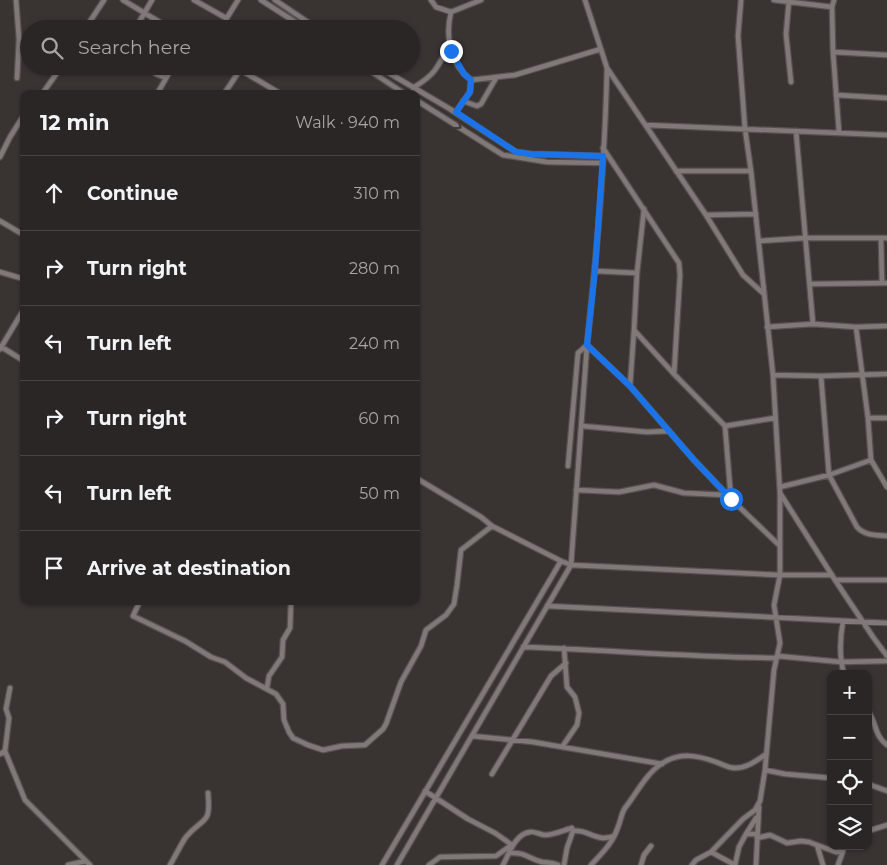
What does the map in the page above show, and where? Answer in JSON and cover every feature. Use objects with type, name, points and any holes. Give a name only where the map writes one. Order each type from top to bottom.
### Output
[{"type":"street","points":[[16,0],[19,38],[17,78]]},
{"type":"street","points":[[92,20],[104,0]]},
{"type":"street","points":[[123,0],[156,20]]},
{"type":"street","points":[[140,20],[152,0]]},
{"type":"street","points":[[194,0],[226,18],[238,0]]},
{"type":"street","points":[[261,0],[292,20]]},
{"type":"street","points":[[275,0],[305,20]]},
{"type":"street","points":[[431,0],[436,7],[451,12],[481,0]]},
{"type":"street","points":[[585,0],[607,68],[744,275],[764,294]]},
{"type":"street","points":[[741,0],[738,36],[745,129],[773,375],[774,418],[780,490],[780,575],[775,597],[775,618],[780,635],[774,670],[765,770],[757,818],[756,865]]},
{"type":"street","points":[[774,0],[832,7]]},
{"type":"street","points":[[834,0],[832,7],[833,52],[839,132]]},
{"type":"street","points":[[789,1],[786,34],[790,82]]},
{"type":"street","points":[[451,12],[448,33],[451,51],[464,74],[471,80],[515,75],[600,49]]},
{"type":"street","points":[[413,88],[433,72],[442,58],[451,51]]},
{"type":"street","points":[[833,52],[887,55]]},
{"type":"street","points":[[397,865],[571,565],[587,345],[595,270],[607,68]]},
{"type":"street","points":[[45,90],[56,75]]},
{"type":"street","points":[[158,75],[166,78]]},
{"type":"street","points":[[159,90],[168,75]]},
{"type":"street","points":[[227,90],[237,75]]},
{"type":"street","points":[[249,75],[274,90]]},
{"type":"street","points":[[376,75],[399,90]]},
{"type":"street","points":[[392,75],[417,90]]},
{"type":"street","points":[[463,101],[477,106],[481,104],[496,78]]},
{"type":"street","points":[[456,112],[470,92],[471,80]]},
{"type":"street","points":[[420,92],[456,112],[516,152],[603,156]]},
{"type":"street","points":[[836,95],[887,98]]},
{"type":"street","points":[[420,103],[503,155],[547,162],[602,163]]},
{"type":"street","points":[[0,157],[20,121]]},
{"type":"street","points":[[646,125],[887,135]]},
{"type":"street","points":[[796,131],[813,324]]},
{"type":"street","points":[[603,148],[679,263],[674,374]]},
{"type":"street","points":[[676,171],[751,171]]},
{"type":"street","points":[[630,386],[637,273],[644,209]]},
{"type":"street","points":[[706,215],[756,214]]},
{"type":"street","points":[[0,221],[20,233]]},
{"type":"street","points":[[759,241],[805,238],[887,238]]},
{"type":"street","points":[[810,284],[884,283],[881,238]]},
{"type":"street","points":[[595,270],[637,273]]},
{"type":"street","points":[[0,272],[20,277]]},
{"type":"street","points":[[20,315],[0,347],[20,359]]},
{"type":"street","points":[[767,327],[813,324],[856,327],[887,326]]},
{"type":"street","points":[[856,327],[868,418],[871,460],[887,487]]},
{"type":"street","points":[[634,330],[725,426],[730,497]]},
{"type":"street","points":[[587,345],[630,386],[694,460],[780,546]]},
{"type":"street","points":[[568,466],[578,353],[587,345]]},
{"type":"street","points":[[773,375],[887,374]]},
{"type":"street","points":[[821,376],[829,475],[857,527],[861,531],[875,536],[887,536]]},
{"type":"street","points":[[725,426],[774,418]]},
{"type":"street","points":[[868,418],[887,418]]},
{"type":"street","points":[[582,426],[647,432],[670,431]]},
{"type":"street","points":[[780,490],[871,460]]},
{"type":"street","points":[[420,480],[482,517],[492,526],[571,565],[780,575],[832,575]]},
{"type":"street","points":[[576,490],[619,492],[654,485],[684,494],[730,497]]},
{"type":"street","points":[[780,490],[835,580],[887,656]]},
{"type":"street","points":[[138,605],[133,616],[185,641],[210,657],[225,662],[246,678],[267,688],[280,698],[285,709],[286,727],[294,738],[323,750],[342,746],[365,745],[386,724],[401,682],[421,646],[426,630],[446,615],[454,604],[461,550],[492,526]]},
{"type":"street","points":[[382,865],[561,561]]},
{"type":"street","points":[[835,580],[887,580]]},
{"type":"street","points":[[267,688],[269,676],[282,657],[283,640],[290,628],[291,605]]},
{"type":"street","points":[[547,606],[887,623]]},
{"type":"street","points":[[843,621],[841,636],[841,662],[843,670]]},
{"type":"street","points":[[523,647],[714,658],[777,657],[841,662],[887,661]]},
{"type":"street","points":[[562,747],[577,725],[579,713],[575,698],[567,687],[564,648]]},
{"type":"street","points":[[492,774],[551,676],[566,663]]},
{"type":"street","points":[[10,688],[6,707],[9,718],[5,751],[25,800],[88,863]]},
{"type":"street","points":[[871,715],[879,739],[887,745]]},
{"type":"street","points":[[472,736],[533,742],[662,764]]},
{"type":"street","points":[[457,737],[468,743]]},
{"type":"street","points":[[0,754],[5,751]]},
{"type":"street","points":[[591,865],[606,849],[614,836],[622,813],[652,772],[662,764],[676,757],[686,755],[700,756],[727,767],[736,768],[751,764],[766,754]]},
{"type":"street","points":[[765,770],[785,774],[827,778]]},
{"type":"street","points":[[872,786],[887,792]]},
{"type":"street","points":[[425,791],[468,819],[513,844]]},
{"type":"street","points":[[170,865],[186,838],[202,823],[209,813],[208,793]]},
{"type":"street","points":[[692,865],[696,860],[711,852],[743,819],[759,806]]},
{"type":"street","points":[[711,852],[735,865],[739,847],[757,818]]},
{"type":"street","points":[[872,829],[887,826]]},
{"type":"street","points":[[429,865],[440,857],[496,856],[529,832],[545,835],[572,828]]},
{"type":"street","points":[[564,865],[573,831],[584,832],[599,838],[614,836]]},
{"type":"street","points":[[746,834],[757,836],[770,835],[787,843],[809,842],[827,849]]},
{"type":"street","points":[[503,865],[513,844]]},
{"type":"street","points":[[817,845],[822,865]]},
{"type":"street","points":[[641,865],[644,854],[651,846]]},
{"type":"street","points":[[838,865],[844,850]]},
{"type":"street","points":[[509,853],[523,853],[542,862],[552,862],[558,865]]},
{"type":"street","points":[[68,865],[88,863]]},
{"type":"route","points":[[451,51],[456,64],[471,80],[472,89],[456,112],[516,152],[603,156],[595,270],[587,345],[630,386],[694,460],[731,499]]}]
